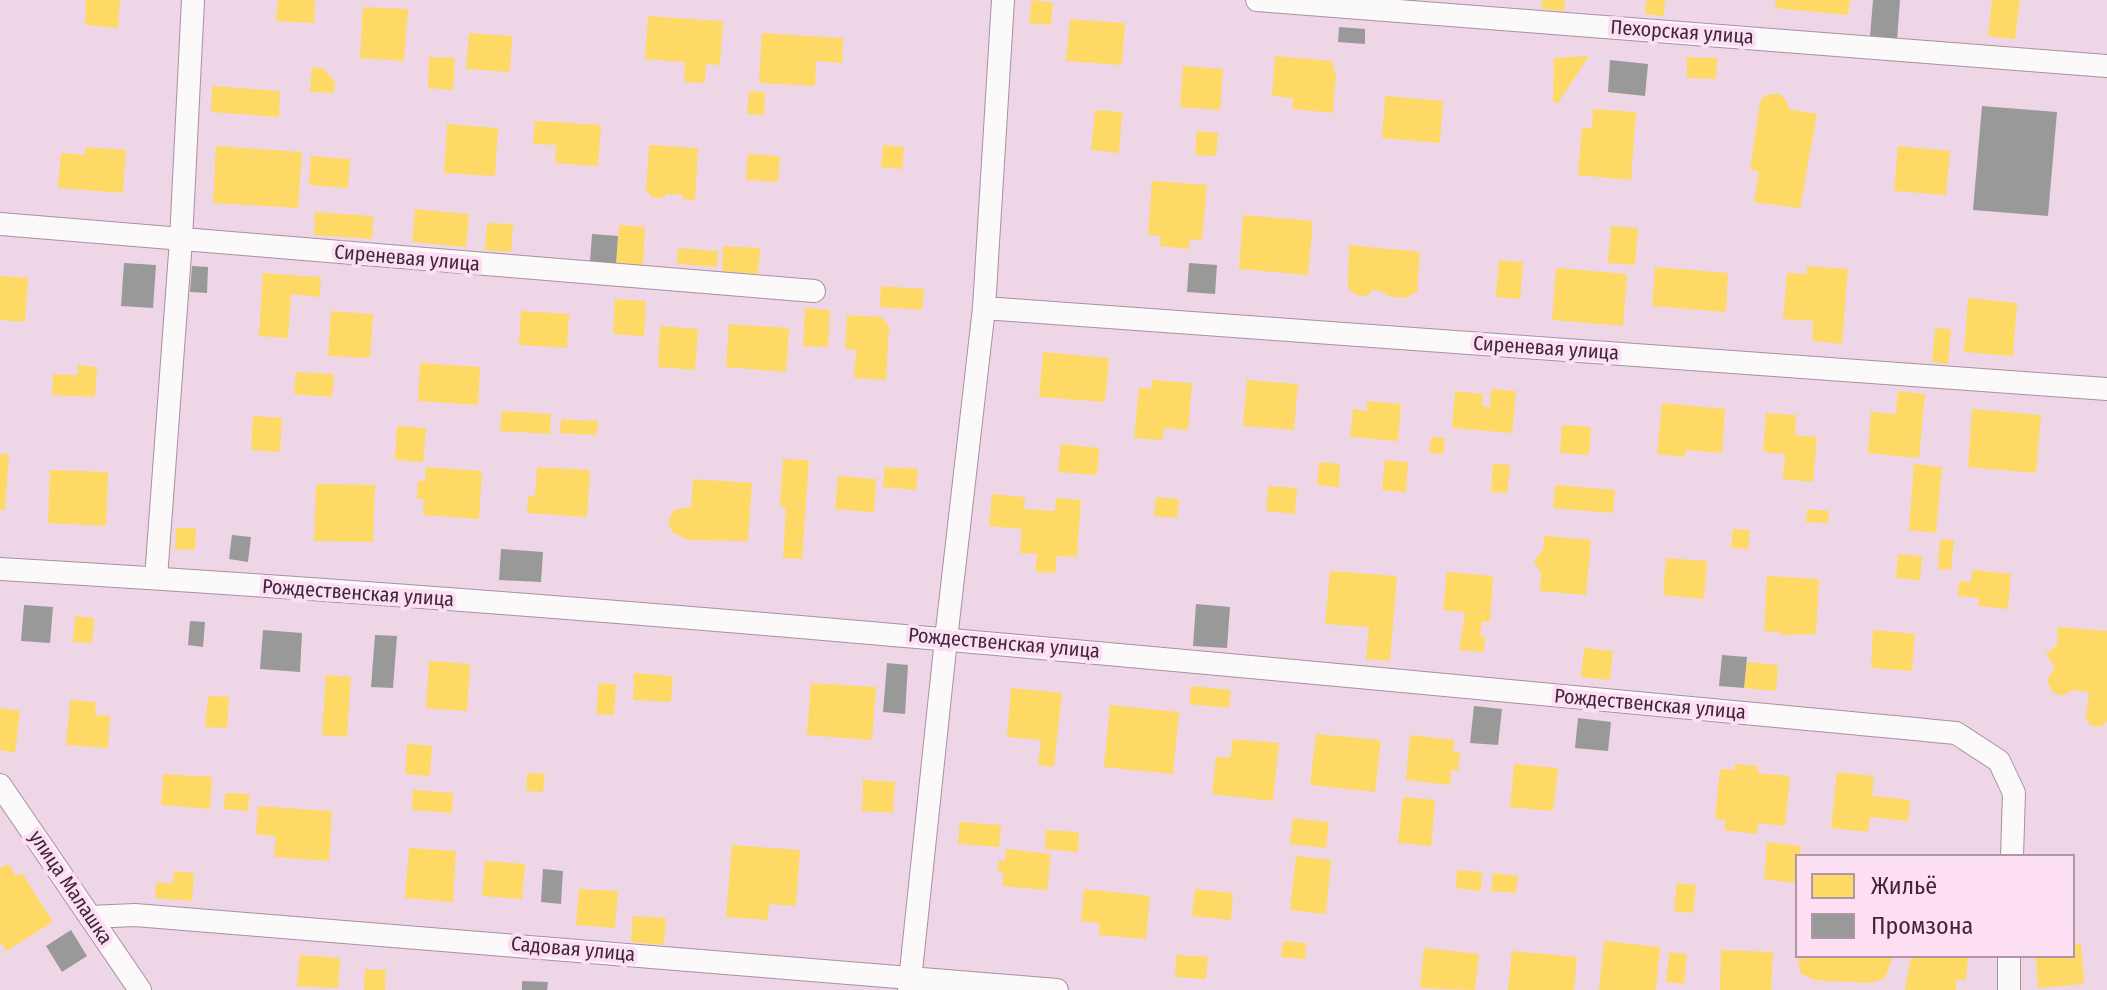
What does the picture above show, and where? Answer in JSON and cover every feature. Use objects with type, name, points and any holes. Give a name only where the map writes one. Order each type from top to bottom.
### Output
[{"type":"street","points":[[156,578],[181,240],[193,0]]},
{"type":"street","points":[[910,984],[984,308],[1003,0]]},
{"type":"street","name":"Пехорская улица","points":[[1257,0],[2107,66]]},
{"type":"street","name":"Сиреневая улица","points":[[0,224],[814,291]]},
{"type":"street","name":"Сиреневая улица","points":[[984,308],[2107,389]]},
{"type":"street","name":"Рождественская улица","points":[[0,569],[156,578],[946,639],[1956,733],[1999,761],[2014,793],[2012,854]]},
{"type":"street","name":"улица Малашка","points":[[0,785],[140,990]]},
{"type":"street","name":"Садовая улица","points":[[90,917],[135,915],[910,984],[1057,990]]},
{"type":"street","points":[[2009,958],[2009,990]]},
{"type":"building: Жильё","points":[[86,0],[120,0],[118,28],[85,25]]},
{"type":"building: Жильё","points":[[278,0],[315,0],[314,23],[276,21]]},
{"type":"building: Жильё","points":[[1032,0],[1053,3],[1051,25],[1029,23]]},
{"type":"building: Жильё","points":[[1542,0],[1565,0],[1564,11],[1542,9]]},
{"type":"building: Жильё","points":[[1646,0],[1665,0],[1664,16],[1645,14]]},
{"type":"building: Жильё","points":[[1776,0],[1850,0],[1848,15],[1775,8]]},
{"type":"building: Жильё","points":[[1992,0],[2020,0],[2015,39],[1988,36]]},
{"type":"building: Жильё","points":[[363,7],[408,9],[404,61],[360,58]]},
{"type":"building: Жильё","points":[[648,16],[723,21],[720,65],[706,64],[705,83],[684,82],[685,62],[645,59]]},
{"type":"building: Жильё","points":[[1070,19],[1125,23],[1122,65],[1066,61]]},
{"type":"building: Жильё","points":[[469,33],[512,36],[510,72],[466,69]]},
{"type":"building: Жильё","points":[[762,33],[843,38],[842,63],[816,61],[815,86],[759,83]]},
{"type":"building: Жильё","points":[[1275,56],[1333,61],[1333,71],[1336,71],[1333,113],[1292,109],[1293,98],[1272,96]]},
{"type":"building: Жильё","points":[[1589,56],[1557,104],[1553,101],[1554,58]]},
{"type":"building: Жильё","points":[[429,57],[455,58],[453,90],[428,88]]},
{"type":"building: Жильё","points":[[1687,57],[1717,58],[1716,79],[1687,78]]},
{"type":"building: Жильё","points":[[1183,66],[1223,69],[1220,110],[1180,107]]},
{"type":"building: Жильё","points":[[312,67],[323,68],[335,82],[334,93],[310,92]]},
{"type":"building: Жильё","points":[[212,86],[280,91],[279,117],[211,112]]},
{"type":"building: Жильё","points":[[749,91],[765,92],[764,115],[747,114]]},
{"type":"building: Жильё","points":[[1780,94],[1789,109],[1817,114],[1800,208],[1754,202],[1759,172],[1750,169],[1760,103],[1764,96]]},
{"type":"building: Жильё","points":[[1385,96],[1443,101],[1440,143],[1382,138]]},
{"type":"building: Жильё","points":[[1593,109],[1636,112],[1631,180],[1578,175],[1582,127],[1592,128]]},
{"type":"building: Жильё","points":[[1095,110],[1122,112],[1119,153],[1091,150]]},
{"type":"building: Жильё","points":[[535,121],[601,125],[598,166],[555,163],[556,145],[533,144]]},
{"type":"building: Жильё","points":[[447,124],[498,128],[495,176],[444,173]]},
{"type":"building: Жильё","points":[[1197,131],[1218,133],[1216,156],[1195,155]]},
{"type":"building: Жильё","points":[[649,145],[698,148],[695,200],[683,199],[683,195],[651,197],[651,193],[646,193]]},
{"type":"building: Жильё","points":[[883,145],[904,147],[902,169],[881,167]]},
{"type":"building: Жильё","points":[[216,146],[302,152],[298,208],[213,203]]},
{"type":"building: Жильё","points":[[1898,146],[1950,151],[1946,195],[1894,191]]},
{"type":"building: Жильё","points":[[86,147],[126,150],[123,193],[58,188],[61,153],[85,155]]},
{"type":"building: Жильё","points":[[748,154],[780,156],[778,182],[746,180]]},
{"type":"building: Жильё","points":[[311,156],[350,159],[348,188],[309,185]]},
{"type":"building: Жильё","points":[[1152,181],[1207,185],[1202,240],[1190,239],[1189,249],[1160,246],[1161,236],[1148,235]]},
{"type":"building: Жильё","points":[[415,209],[469,214],[466,247],[412,242]]},
{"type":"building: Жильё","points":[[315,212],[373,216],[372,239],[314,235]]},
{"type":"building: Жильё","points":[[1243,215],[1313,221],[1308,275],[1239,269]]},
{"type":"building: Жильё","points":[[487,223],[513,224],[511,252],[485,250]]},
{"type":"building: Жильё","points":[[619,225],[645,227],[643,266],[616,264]]},
{"type":"building: Жильё","points":[[1611,226],[1638,228],[1635,265],[1608,263]]},
{"type":"building: Жильё","points":[[1349,245],[1420,252],[1417,292],[1405,298],[1372,290],[1367,296],[1355,295],[1348,287]]},
{"type":"building: Жильё","points":[[723,246],[760,248],[758,274],[722,271]]},
{"type":"building: Жильё","points":[[678,248],[718,251],[717,267],[677,264]]},
{"type":"building: Жильё","points":[[1499,260],[1523,262],[1520,299],[1496,297]]},
{"type":"building: Жильё","points":[[1807,266],[1848,269],[1842,344],[1812,341],[1813,321],[1783,319],[1787,273],[1806,274]]},
{"type":"building: Жильё","points":[[1655,267],[1728,273],[1726,312],[1652,306]]},
{"type":"building: Жильё","points":[[1556,268],[1627,274],[1623,326],[1552,320]]},
{"type":"building: Жильё","points":[[263,273],[321,277],[320,297],[291,294],[288,338],[259,336]]},
{"type":"building: Жильё","points":[[0,276],[28,278],[25,322],[0,320]]},
{"type":"building: Жильё","points":[[881,286],[924,289],[922,310],[880,307]]},
{"type":"building: Жильё","points":[[1968,298],[2017,303],[2013,356],[1964,352]]},
{"type":"building: Жильё","points":[[615,299],[646,301],[644,336],[613,334]]},
{"type":"building: Жильё","points":[[805,308],[830,310],[828,347],[803,346]]},
{"type":"building: Жильё","points":[[331,311],[373,314],[370,358],[328,356]]},
{"type":"building: Жильё","points":[[521,311],[569,314],[567,348],[519,345]]},
{"type":"building: Жильё","points":[[847,315],[881,317],[889,326],[886,380],[854,378],[856,350],[845,349]]},
{"type":"building: Жильё","points":[[729,324],[789,328],[786,372],[726,367]]},
{"type":"building: Жильё","points":[[660,326],[698,329],[695,370],[658,367]]},
{"type":"building: Жильё","points":[[1935,328],[1951,329],[1948,364],[1932,362]]},
{"type":"building: Жильё","points":[[1043,352],[1109,358],[1105,402],[1039,397]]},
{"type":"building: Жильё","points":[[420,363],[480,367],[478,405],[418,401]]},
{"type":"building: Жильё","points":[[78,365],[97,367],[95,397],[52,395],[53,374],[78,375]]},
{"type":"building: Жильё","points":[[296,372],[334,374],[332,397],[294,394]]},
{"type":"building: Жильё","points":[[1152,380],[1192,383],[1188,430],[1164,428],[1163,440],[1134,438],[1139,388],[1151,389]]},
{"type":"building: Жильё","points":[[1247,380],[1298,384],[1294,430],[1243,426]]},
{"type":"building: Жильё","points":[[1491,389],[1516,391],[1512,433],[1452,428],[1455,391],[1483,394],[1482,406],[1490,407]]},
{"type":"building: Жильё","points":[[1898,391],[1925,394],[1919,458],[1868,453],[1871,412],[1896,414]]},
{"type":"building: Жильё","points":[[1367,401],[1401,404],[1398,441],[1350,437],[1353,409],[1367,411]]},
{"type":"building: Жильё","points":[[1662,403],[1725,409],[1722,453],[1685,450],[1685,457],[1657,454]]},
{"type":"building: Жильё","points":[[1972,409],[2041,415],[2036,473],[1968,467]]},
{"type":"building: Жильё","points":[[502,411],[551,414],[550,434],[500,431]]},
{"type":"building: Жильё","points":[[1766,413],[1796,415],[1795,435],[1817,437],[1813,482],[1783,479],[1785,454],[1763,452]]},
{"type":"building: Жильё","points":[[253,416],[282,418],[280,452],[251,450]]},
{"type":"building: Жильё","points":[[561,419],[598,421],[597,435],[560,433]]},
{"type":"building: Жильё","points":[[1562,425],[1591,427],[1589,455],[1560,453]]},
{"type":"building: Жильё","points":[[397,426],[426,428],[423,462],[395,460]]},
{"type":"building: Жильё","points":[[1431,437],[1445,438],[1443,454],[1429,453]]},
{"type":"building: Жильё","points":[[1061,444],[1099,448],[1097,475],[1058,472]]},
{"type":"building: Жильё","points":[[0,454],[9,454],[5,510],[0,510]]},
{"type":"building: Жильё","points":[[783,459],[809,460],[802,559],[783,558],[786,507],[780,507]]},
{"type":"building: Жильё","points":[[1385,460],[1408,462],[1406,492],[1382,490]]},
{"type":"building: Жильё","points":[[1319,462],[1340,464],[1339,487],[1317,485]]},
{"type":"building: Жильё","points":[[1493,464],[1510,465],[1507,493],[1491,492]]},
{"type":"building: Жильё","points":[[1914,464],[1942,467],[1936,533],[1909,530]]},
{"type":"building: Жильё","points":[[426,467],[482,471],[479,519],[423,515],[424,499],[417,499],[418,481],[425,481]]},
{"type":"building: Жильё","points":[[537,467],[590,470],[587,517],[527,513],[528,496],[535,497]]},
{"type":"building: Жильё","points":[[885,467],[918,469],[916,490],[883,487]]},
{"type":"building: Жильё","points":[[50,470],[108,472],[106,526],[48,523]]},
{"type":"building: Жильё","points":[[838,476],[876,479],[874,512],[835,509]]},
{"type":"building: Жильё","points":[[693,479],[752,483],[748,541],[688,540],[672,532],[668,521],[674,510],[691,507]]},
{"type":"building: Жильё","points":[[316,484],[375,485],[373,542],[314,541]]},
{"type":"building: Жильё","points":[[1555,485],[1615,490],[1613,513],[1553,508]]},
{"type":"building: Жильё","points":[[1268,486],[1297,488],[1295,514],[1266,511]]},
{"type":"building: Жильё","points":[[992,494],[1025,497],[1024,509],[1055,511],[1056,498],[1081,500],[1077,557],[1057,556],[1055,573],[1035,572],[1037,554],[1020,553],[1022,529],[989,526]]},
{"type":"building: Жильё","points":[[1156,497],[1179,499],[1177,518],[1154,516]]},
{"type":"building: Жильё","points":[[1807,509],[1829,511],[1828,523],[1806,522]]},
{"type":"building: Жильё","points":[[176,528],[196,528],[195,550],[175,549]]},
{"type":"building: Жильё","points":[[1733,529],[1750,530],[1748,549],[1731,548]]},
{"type":"building: Жильё","points":[[1544,536],[1591,540],[1586,595],[1540,591],[1541,573],[1534,561],[1543,550]]},
{"type":"building: Жильё","points":[[1940,539],[1954,540],[1951,570],[1938,569]]},
{"type":"building: Жильё","points":[[1898,554],[1922,556],[1920,580],[1896,578]]},
{"type":"building: Жильё","points":[[1666,558],[1707,561],[1704,599],[1663,595]]},
{"type":"building: Жильё","points":[[1972,570],[2011,574],[2008,609],[1978,606],[1979,598],[1958,596],[1959,581],[1971,582]]},
{"type":"building: Жильё","points":[[1330,571],[1397,576],[1390,661],[1366,659],[1369,627],[1325,624]]},
{"type":"building: Жильё","points":[[1447,572],[1493,576],[1490,622],[1482,621],[1480,636],[1485,636],[1484,652],[1459,650],[1465,612],[1443,610]]},
{"type":"building: Жильё","points":[[1767,576],[1819,579],[1816,634],[1781,635],[1781,632],[1764,631]]},
{"type":"building: Жильё","points":[[75,616],[94,618],[92,643],[73,642]]},
{"type":"building: Жильё","points":[[2058,627],[2107,631],[2107,721],[2104,725],[2096,727],[2089,724],[2086,718],[2089,692],[2073,690],[2062,696],[2052,692],[2047,680],[2055,667],[2046,654],[2057,645]]},
{"type":"building: Жильё","points":[[1873,630],[1915,634],[1912,671],[1871,668]]},
{"type":"building: Жильё","points":[[1584,648],[1613,651],[1610,680],[1581,677]]},
{"type":"building: Жильё","points":[[429,661],[470,664],[467,711],[426,708]]},
{"type":"building: Жильё","points":[[1747,662],[1778,665],[1776,691],[1744,688]]},
{"type":"building: Жильё","points":[[634,673],[673,676],[671,702],[633,700]]},
{"type":"building: Жильё","points":[[326,675],[351,677],[347,737],[322,735]]},
{"type":"building: Жильё","points":[[599,683],[616,684],[614,715],[596,714]]},
{"type":"building: Жильё","points":[[811,683],[876,687],[872,740],[807,735]]},
{"type":"building: Жильё","points":[[1191,686],[1231,690],[1229,708],[1189,704]]},
{"type":"building: Жильё","points":[[1011,688],[1062,693],[1054,767],[1038,765],[1041,740],[1007,737]]},
{"type":"building: Жильё","points":[[208,696],[229,697],[227,728],[205,727]]},
{"type":"building: Жильё","points":[[70,700],[96,702],[95,715],[110,716],[108,748],[66,745]]},
{"type":"building: Жильё","points":[[1110,705],[1179,712],[1173,774],[1104,767]]},
{"type":"building: Жильё","points":[[0,708],[20,711],[15,753],[0,750]]},
{"type":"building: Жильё","points":[[1316,734],[1381,740],[1375,792],[1310,785]]},
{"type":"building: Жильё","points":[[1410,735],[1454,740],[1453,752],[1460,752],[1458,771],[1451,770],[1450,785],[1406,780]]},
{"type":"building: Жильё","points":[[1233,739],[1279,743],[1273,801],[1212,794],[1216,757],[1230,758]]},
{"type":"building: Жильё","points":[[407,744],[432,746],[430,776],[405,774]]},
{"type":"building: Жильё","points":[[1514,764],[1558,768],[1553,811],[1510,807]]},
{"type":"building: Жильё","points":[[1735,764],[1758,766],[1758,773],[1790,776],[1785,826],[1758,823],[1757,834],[1724,830],[1726,820],[1715,819],[1720,769],[1735,770]]},
{"type":"building: Жильё","points":[[1837,772],[1874,776],[1872,796],[1910,800],[1908,821],[1870,817],[1868,832],[1831,828]]},
{"type":"building: Жильё","points":[[527,773],[545,774],[543,792],[526,791]]},
{"type":"building: Жильё","points":[[163,774],[212,777],[210,809],[161,805]]},
{"type":"building: Жильё","points":[[863,780],[895,782],[893,813],[862,811]]},
{"type":"building: Жильё","points":[[413,790],[453,793],[452,813],[412,810]]},
{"type":"building: Жильё","points":[[225,793],[249,794],[248,811],[224,809]]},
{"type":"building: Жильё","points":[[1403,797],[1435,800],[1431,846],[1398,843]]},
{"type":"building: Жильё","points":[[258,806],[332,811],[329,861],[274,857],[276,836],[256,834]]},
{"type":"building: Жильё","points":[[1293,818],[1329,822],[1326,848],[1290,844]]},
{"type":"building: Жильё","points":[[960,822],[1001,825],[999,847],[958,844]]},
{"type":"building: Жильё","points":[[1046,830],[1079,832],[1078,852],[1045,849]]},
{"type":"building: Жильё","points":[[1767,842],[1801,846],[1800,854],[1795,854],[1795,883],[1764,879]]},
{"type":"building: Жильё","points":[[732,845],[800,850],[796,906],[769,904],[768,920],[726,917]]},
{"type":"building: Жильё","points":[[409,848],[456,851],[453,902],[405,898]]},
{"type":"building: Жильё","points":[[1006,849],[1051,854],[1047,890],[1002,886],[1004,873],[998,872],[999,860],[1005,861]]},
{"type":"building: Жильё","points":[[1296,856],[1331,860],[1326,914],[1290,910]]},
{"type":"building: Жильё","points":[[485,861],[525,864],[522,899],[482,896]]},
{"type":"building: Жильё","points":[[8,864],[16,876],[22,873],[53,922],[6,951],[0,941],[0,868]]},
{"type":"building: Жильё","points":[[1457,870],[1482,872],[1481,891],[1456,888]]},
{"type":"building: Жильё","points":[[174,871],[194,873],[192,901],[155,898],[156,883],[173,883]]},
{"type":"building: Жильё","points":[[1493,873],[1518,876],[1516,893],[1491,891]]},
{"type":"building: Жильё","points":[[1677,883],[1696,885],[1693,913],[1674,911]]},
{"type":"building: Жильё","points":[[579,889],[618,891],[615,928],[576,925]]},
{"type":"building: Жильё","points":[[1084,889],[1150,896],[1146,939],[1099,935],[1100,923],[1081,921]]},
{"type":"building: Жильё","points":[[1195,889],[1233,893],[1231,920],[1192,916]]},
{"type":"building: Жильё","points":[[633,916],[666,918],[664,945],[631,942]]},
{"type":"building: Жильё","points":[[1283,941],[1306,943],[1305,959],[1281,957]]},
{"type":"building: Жильё","points":[[1604,941],[1660,947],[1656,990],[1599,990]]},
{"type":"building: Жильё","points":[[2081,943],[2084,984],[2038,988],[2036,958],[2075,958],[2075,944]]},
{"type":"building: Жильё","points":[[1424,948],[1479,954],[1475,990],[1420,988]]},
{"type":"building: Жильё","points":[[1721,950],[1773,952],[1771,990],[1720,990]]},
{"type":"building: Жильё","points":[[1512,951],[1577,957],[1574,990],[1508,990]]},
{"type":"building: Жильё","points":[[1669,952],[1687,954],[1684,984],[1666,982]]},
{"type":"building: Жильё","points":[[300,955],[340,958],[338,988],[297,986]]},
{"type":"building: Жильё","points":[[1176,955],[1208,957],[1206,979],[1175,977]]},
{"type":"building: Жильё","points":[[1798,958],[1892,958],[1885,978],[1871,983],[1814,980],[1800,973]]},
{"type":"building: Жильё","points":[[1911,958],[1968,958],[1966,980],[1957,979],[1956,990],[1905,990]]},
{"type":"building: Жильё","points":[[365,969],[386,970],[385,990],[364,990]]},
{"type":"building: Промзона","points":[[1873,0],[1900,0],[1897,40],[1870,37]]},
{"type":"building: Промзона","points":[[1339,27],[1365,29],[1365,44],[1338,42]]},
{"type":"building: Промзона","points":[[1610,60],[1648,64],[1645,96],[1608,92]]},
{"type":"building: Промзона","points":[[1982,106],[2057,112],[2048,216],[1973,210]]},
{"type":"building: Промзона","points":[[592,234],[618,236],[616,264],[590,262]]},
{"type":"building: Промзона","points":[[124,263],[156,265],[153,308],[121,306]]},
{"type":"building: Промзона","points":[[1189,263],[1217,265],[1215,294],[1187,292]]},
{"type":"building: Промзона","points":[[192,266],[208,267],[207,293],[190,292]]},
{"type":"building: Промзона","points":[[232,535],[251,537],[248,562],[229,559]]},
{"type":"building: Промзона","points":[[501,549],[543,552],[541,582],[499,580]]},
{"type":"building: Промзона","points":[[1196,604],[1230,607],[1227,648],[1193,646]]},
{"type":"building: Промзона","points":[[24,605],[53,607],[50,643],[21,641]]},
{"type":"building: Промзона","points":[[190,621],[205,622],[203,647],[188,645]]},
{"type":"building: Промзона","points":[[263,630],[302,633],[300,672],[260,669]]},
{"type":"building: Промзона","points":[[375,635],[397,636],[393,688],[371,687]]},
{"type":"building: Промзона","points":[[1722,655],[1747,657],[1744,688],[1719,686]]},
{"type":"building: Промзона","points":[[887,663],[908,665],[905,714],[883,712]]},
{"type":"building: Промзона","points":[[1474,706],[1502,709],[1498,745],[1470,743]]},
{"type":"building: Промзона","points":[[1578,718],[1611,722],[1608,751],[1575,748]]},
{"type":"building: Промзона","points":[[543,869],[563,871],[561,904],[541,902]]},
{"type":"building: Промзона","points":[[71,930],[87,956],[62,972],[46,946]]},
{"type":"building: Промзона","points":[[522,981],[548,982],[547,990],[522,990]]}]
